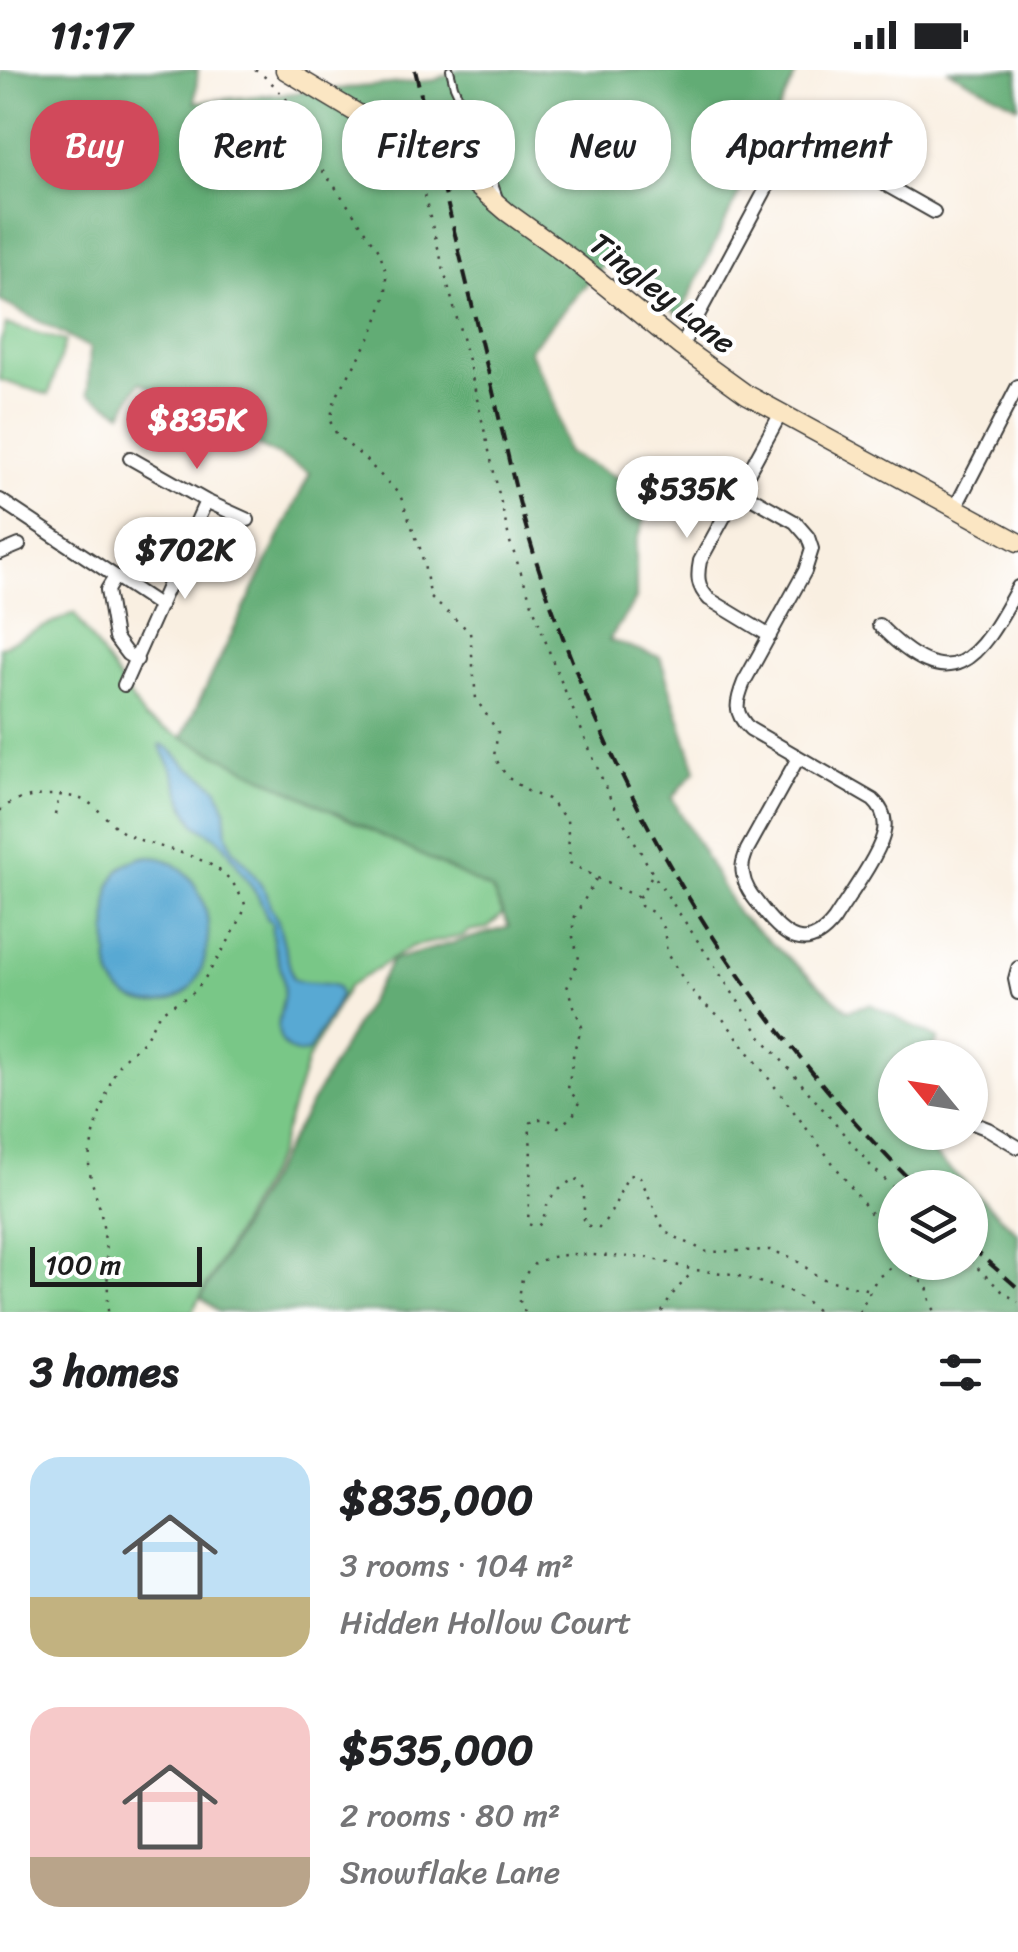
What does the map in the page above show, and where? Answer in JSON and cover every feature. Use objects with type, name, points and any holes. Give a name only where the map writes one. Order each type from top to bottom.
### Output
[{"type":"street","name":"Tingley Lane","points":[[285,70],[342,104]]},
{"type":"street","points":[[682,347],[773,176],[786,161],[816,151],[831,154],[934,212]]},
{"type":"street","name":"Tingley Lane","points":[[481,190],[746,394],[1018,542]]},
{"type":"street","points":[[954,508],[1018,386]]},
{"type":"street","points":[[770,636],[708,599],[698,582],[700,561],[781,414]]},
{"type":"street","points":[[130,458],[248,520]]},
{"type":"street","points":[[740,490],[795,522],[808,537],[812,549],[738,697],[739,718],[750,730],[873,800],[881,807],[885,826],[880,845],[834,920],[826,931],[806,940],[783,934],[775,925],[747,889],[742,866],[798,758]]},
{"type":"street","points":[[0,500],[160,606]]},
{"type":"street","points":[[124,685],[206,501]]},
{"type":"street","points":[[0,553],[20,545]]},
{"type":"street","points":[[115,576],[107,590],[115,638],[137,660]]},
{"type":"street","points":[[879,625],[924,660],[954,665],[968,660],[982,647],[1018,588]]},
{"type":"street","points":[[1018,968],[1018,993]]},
{"type":"street","points":[[988,1129],[1018,1147]]},
{"type":"lane","points":[[450,70],[502,208]]},
{"type":"path","points":[[255,70],[288,100],[290,129],[336,186],[379,250],[386,272],[386,295],[372,335],[335,399],[330,421],[336,435],[364,456],[400,495],[421,552],[431,598],[470,632],[476,699],[498,732],[494,756],[506,777],[548,800],[567,820],[570,863],[639,897],[642,906],[654,913],[664,928],[667,954],[686,983],[735,1034],[878,1228]]},
{"type":"path","points":[[423,190],[510,542],[553,662],[610,798],[653,874],[762,1037],[878,1173]]},
{"type":"path","points":[[55,815],[59,795]]},
{"type":"path","points":[[0,811],[10,802],[59,795],[86,800],[125,833],[220,870],[235,886],[244,904],[242,919],[197,989],[158,1016],[144,1040],[117,1068],[104,1103],[88,1162],[106,1238],[108,1312]]},
{"type":"path","points":[[639,897],[653,874]]},
{"type":"path","points":[[597,878],[573,920],[579,958],[568,988],[582,1027],[568,1088],[579,1102],[573,1116],[558,1127],[548,1119],[534,1119],[529,1125],[532,1153],[528,1224],[537,1227],[543,1222],[547,1204],[575,1178],[584,1189],[584,1224],[598,1229],[614,1212],[630,1175],[640,1177],[665,1232],[707,1252],[770,1250],[792,1258],[820,1278],[870,1290]]},
{"type":"path","points":[[525,1312],[519,1299],[522,1278],[536,1262],[572,1254],[650,1258],[694,1270],[732,1274],[789,1292],[818,1312]]},
{"type":"path","points":[[662,1312],[694,1270]]},
{"type":"path","points":[[859,1312],[878,1277]]},
{"type":"path","points":[[988,1277],[1018,1302]]},
{"type":"path","points":[[919,1280],[927,1286],[936,1312]]},
{"type":"green space","points":[[0,70],[198,70],[195,100],[179,100],[179,190],[322,190],[322,100],[217,100],[435,80],[459,70],[798,70],[784,100],[691,100],[691,190],[740,190],[680,316],[607,261],[529,350],[553,398],[567,453],[653,495],[636,545],[636,599],[609,640],[660,657],[696,770],[672,798],[738,914],[848,1010],[870,1004],[939,1039],[878,1040],[878,1150],[929,1150],[951,1170],[878,1170],[878,1280],[988,1280],[988,1205],[1018,1233],[1018,1312],[219,1312],[201,1298],[392,960],[509,927],[492,890],[182,737],[310,473],[140,382],[122,413],[88,393],[90,348],[0,301]]},
{"type":"green space","points":[[947,70],[1018,70],[1018,106]]},
{"type":"green space","points":[[6,324],[65,341],[49,395],[0,380],[0,344]]},
{"type":"green space","points":[[74,613],[145,719],[492,890],[503,914],[488,928],[411,947],[348,987],[307,1061],[277,1156],[192,1312],[0,1312],[0,647]]},
{"type":"water","points":[[161,744],[218,789],[225,808],[227,835],[233,850],[267,894],[293,979],[338,987],[340,995],[335,1006],[308,1052],[289,1049],[279,1033],[284,985],[272,923],[225,846],[195,824]]},
{"type":"water","points":[[143,857],[164,859],[185,873],[199,892],[208,925],[205,959],[196,981],[186,992],[167,1002],[146,1003],[126,996],[112,979],[109,961],[110,887],[123,867]]},
{"type":"railway","points":[[415,70],[534,554],[601,731],[687,895],[737,973],[792,1047],[901,1170]]},
{"type":"railway","points":[[988,1262],[1018,1288]]}]
